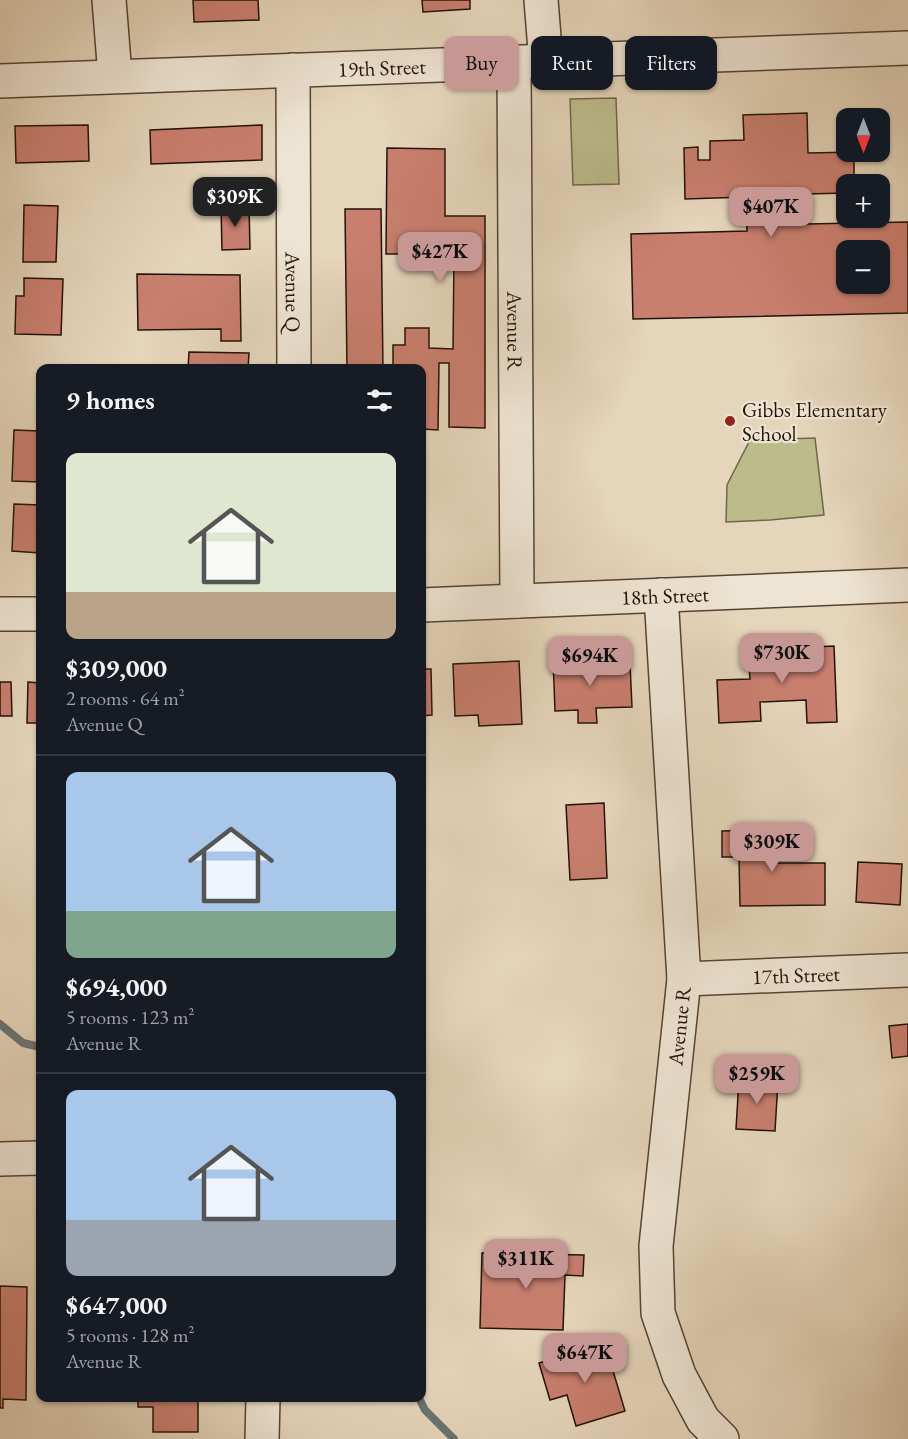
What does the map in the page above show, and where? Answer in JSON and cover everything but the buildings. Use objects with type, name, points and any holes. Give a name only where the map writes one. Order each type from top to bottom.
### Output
[{"type":"street","points":[[109,0],[115,76]]},
{"type":"street","name":"Avenue R","points":[[517,601],[530,63],[541,0]]},
{"type":"street","name":"19th Street","points":[[0,81],[908,48]]},
{"type":"street","name":"Avenue Q","points":[[293,70],[294,364]]},
{"type":"street","name":"18th Street","points":[[426,605],[908,585]]},
{"type":"street","name":"Avenue R","points":[[661,595],[684,979],[656,1246],[658,1312],[679,1375],[703,1420],[722,1439]]},
{"type":"street","points":[[0,614],[36,614]]},
{"type":"street","name":"17th Street","points":[[684,979],[908,970]]},
{"type":"street","points":[[0,1159],[36,1158]]},
{"type":"street","points":[[262,1439],[263,1402]]},
{"type":"shaded area","points":[[616,98],[619,184],[573,185],[570,99]]},
{"type":"shaded area","points":[[815,438],[824,515],[726,522],[727,485],[750,440]]},
{"type":"waterway","points":[[0,1024],[23,1043],[36,1046]]},
{"type":"waterway","points":[[421,1402],[425,1410],[454,1439]]},
{"type":"place","name":"Gibbs Elementary School","points":[[730,421]]}]
